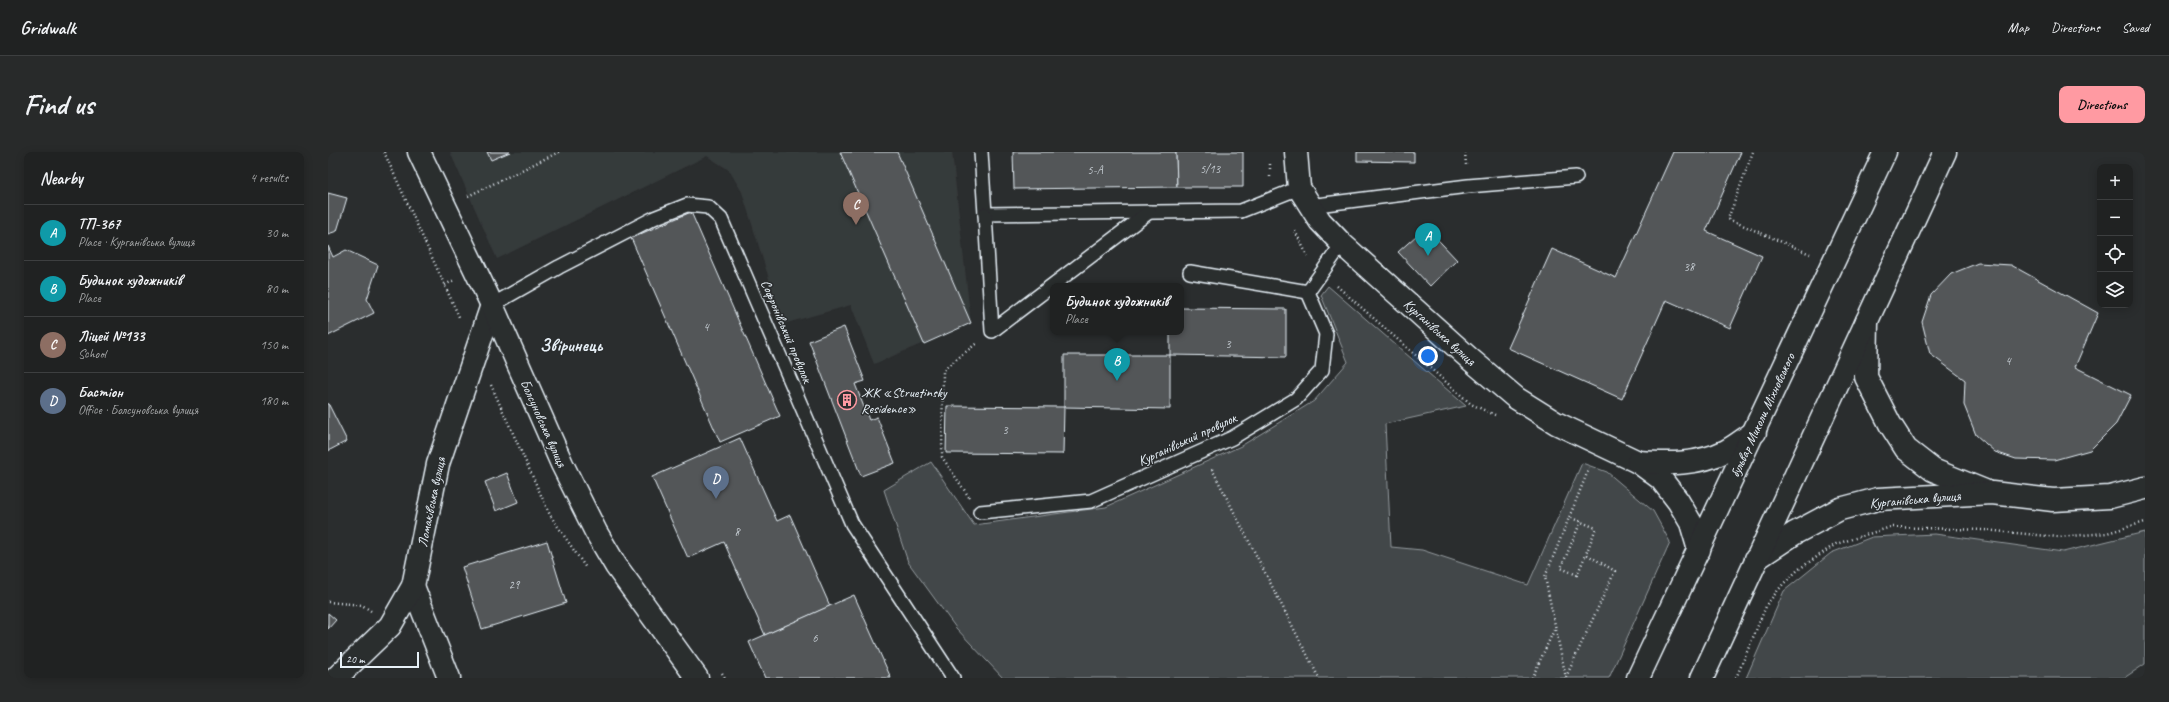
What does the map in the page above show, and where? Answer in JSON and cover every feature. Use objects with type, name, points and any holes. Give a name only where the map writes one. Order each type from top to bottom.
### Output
[{"type":"main road","name":"Болсуновська вулиця","points":[[419,152],[492,305],[562,464],[596,532],[616,566],[697,678]]},
{"type":"main road","points":[[1296,152],[1304,197]]},
{"type":"main road","name":"бульвар Миколи Міхновського","points":[[1638,678],[1755,432],[1885,152]]},
{"type":"main road","points":[[1702,678],[1945,152]]},
{"type":"main road","name":"Курганівська вулиця","points":[[1304,197],[1320,222],[1342,244],[1470,359],[1516,398],[1556,423],[1638,462],[1661,479],[1678,501],[1691,523],[1699,550]]},
{"type":"main road","name":"Ломаківська вулиця","points":[[336,678],[390,626],[413,586],[438,464],[492,305]]},
{"type":"main road","name":"Курганівська вулиця","points":[[1867,321],[1866,377],[1890,424],[1906,449],[1933,470],[1992,493]]},
{"type":"main road","name":"Курганівська вулиця","points":[[1638,462],[1670,464],[1702,459],[1726,451],[1755,432]]},
{"type":"main road","name":"Курганівська вулиця","points":[[1756,559],[1795,534],[1840,510],[1878,499],[1992,493],[2053,500],[2110,497],[2145,488]]},
{"type":"main road","points":[[413,586],[449,678]]},
{"type":"lane","points":[[981,152],[992,331]]},
{"type":"lane","points":[[985,214],[1241,211],[1304,197],[1576,177]]},
{"type":"lane","name":"Софронівський провулок","points":[[492,305],[558,267],[654,218],[687,205],[708,207],[721,219],[852,524],[953,678]]},
{"type":"lane","points":[[1055,283],[1149,212]]},
{"type":"lane","points":[[1190,272],[1308,292],[1342,244]]},
{"type":"lane","points":[[992,331],[1050,287]]},
{"type":"lane","name":"Курганівський провулок","points":[[980,512],[1091,501],[1232,438],[1296,399],[1322,370],[1326,334],[1308,292]]},
{"type":"path","points":[[467,196],[559,152]]},
{"type":"path","points":[[1753,152],[1728,219],[1814,256]]},
{"type":"path","points":[[980,512],[942,457],[943,370],[992,331]]},
{"type":"path","points":[[1203,451],[1319,678]]},
{"type":"path","points":[[1566,678],[1545,577],[1592,461]]},
{"type":"path","points":[[1569,516],[1581,521],[1596,528],[1577,575],[1561,568],[1581,521]]},
{"type":"path","points":[[1736,678],[1767,604],[1784,583],[1799,569],[1836,544],[1891,528],[1984,530],[2058,537],[2107,533],[2145,522]]},
{"type":"path","points":[[1566,678],[1616,571],[1586,554]]},
{"type":"path","points":[[328,602],[362,605]]},
{"type":"path","points":[[1532,678],[1555,627]]},
{"type":"path","points":[[721,672],[725,678]]},
{"type":"shaded area","points":[[450,152],[952,152],[971,323],[874,364],[851,305],[783,324],[742,192],[729,170],[707,156],[497,259]]},
{"type":"shaded area","points":[[1328,286],[1466,406],[1385,424],[1391,547],[1422,550],[1528,585],[1582,463],[1607,472],[1653,511],[1670,542],[1609,678],[1003,678],[956,628],[908,562],[884,490],[931,462],[974,525],[1106,507],[1241,446],[1314,401],[1348,362],[1321,295]]},
{"type":"shaded area","points":[[2145,532],[2145,664],[2124,678],[1746,678],[1784,591],[1831,553],[1872,537],[1935,534],[2063,552]]},
{"type":"building","points":[[487,152],[510,152],[491,160]]},
{"type":"building","points":[[840,152],[897,152],[971,323],[924,344]]},
{"type":"building","points":[[1013,152],[1176,152],[1177,187],[1014,189]]},
{"type":"building","points":[[1176,152],[1243,152],[1243,187],[1177,187]]},
{"type":"building","points":[[1357,152],[1414,152],[1414,162],[1357,161]]},
{"type":"building","points":[[1673,152],[1741,152],[1706,231],[1762,256],[1730,328],[1666,300],[1622,399],[1508,348],[1552,249],[1616,278]]},
{"type":"building","points":[[328,193],[347,198],[337,231],[328,234]]},
{"type":"building","points":[[691,212],[780,416],[720,442],[631,238]]},
{"type":"building","points":[[1426,227],[1457,260],[1430,286],[1398,252]]},
{"type":"building","points":[[328,246],[333,257],[346,250],[378,265],[367,299],[374,313],[328,336]]},
{"type":"building","points":[[1978,263],[2011,265],[2098,313],[2075,367],[2131,395],[2116,424],[2090,450],[2054,460],[2016,459],[1995,452],[1976,435],[1964,405],[1965,380],[1930,354],[1922,322],[1931,295],[1951,274]]},
{"type":"building","points":[[1184,308],[1286,309],[1286,357],[1170,355],[1170,335],[1184,335]]},
{"type":"building","name":"ЖК «Struetinsky Residence»","points":[[844,327],[865,381],[855,384],[869,420],[877,417],[895,463],[861,476],[809,341]]},
{"type":"building","points":[[1064,355],[1170,355],[1170,409],[1064,407]]},
{"type":"building","points":[[328,403],[347,441],[328,451]]},
{"type":"building","points":[[947,406],[1064,407],[1063,454],[946,453]]},
{"type":"building","points":[[740,438],[777,521],[790,515],[830,606],[765,635],[724,542],[688,558],[652,477]]},
{"type":"building","points":[[507,473],[518,502],[496,511],[485,482]]},
{"type":"building","points":[[547,541],[566,603],[482,629],[462,567]]},
{"type":"building","points":[[854,595],[891,678],[765,678],[749,642]]},
{"type":"building","points":[[328,613],[336,620],[328,629]]},
{"type":"place","name":"Ліцей №133","points":[[856,225]]},
{"type":"place","name":"ТП-367","points":[[1428,256]]},
{"type":"place","name":"Будинок художників","points":[[1117,381]]},
{"type":"place","name":"ЖК «Struetinsky Residence»","points":[[847,400]]},
{"type":"place","name":"Бастіон","points":[[716,499]]},
{"type":"district","name":"Звіринець","points":[[571,345]]}]
